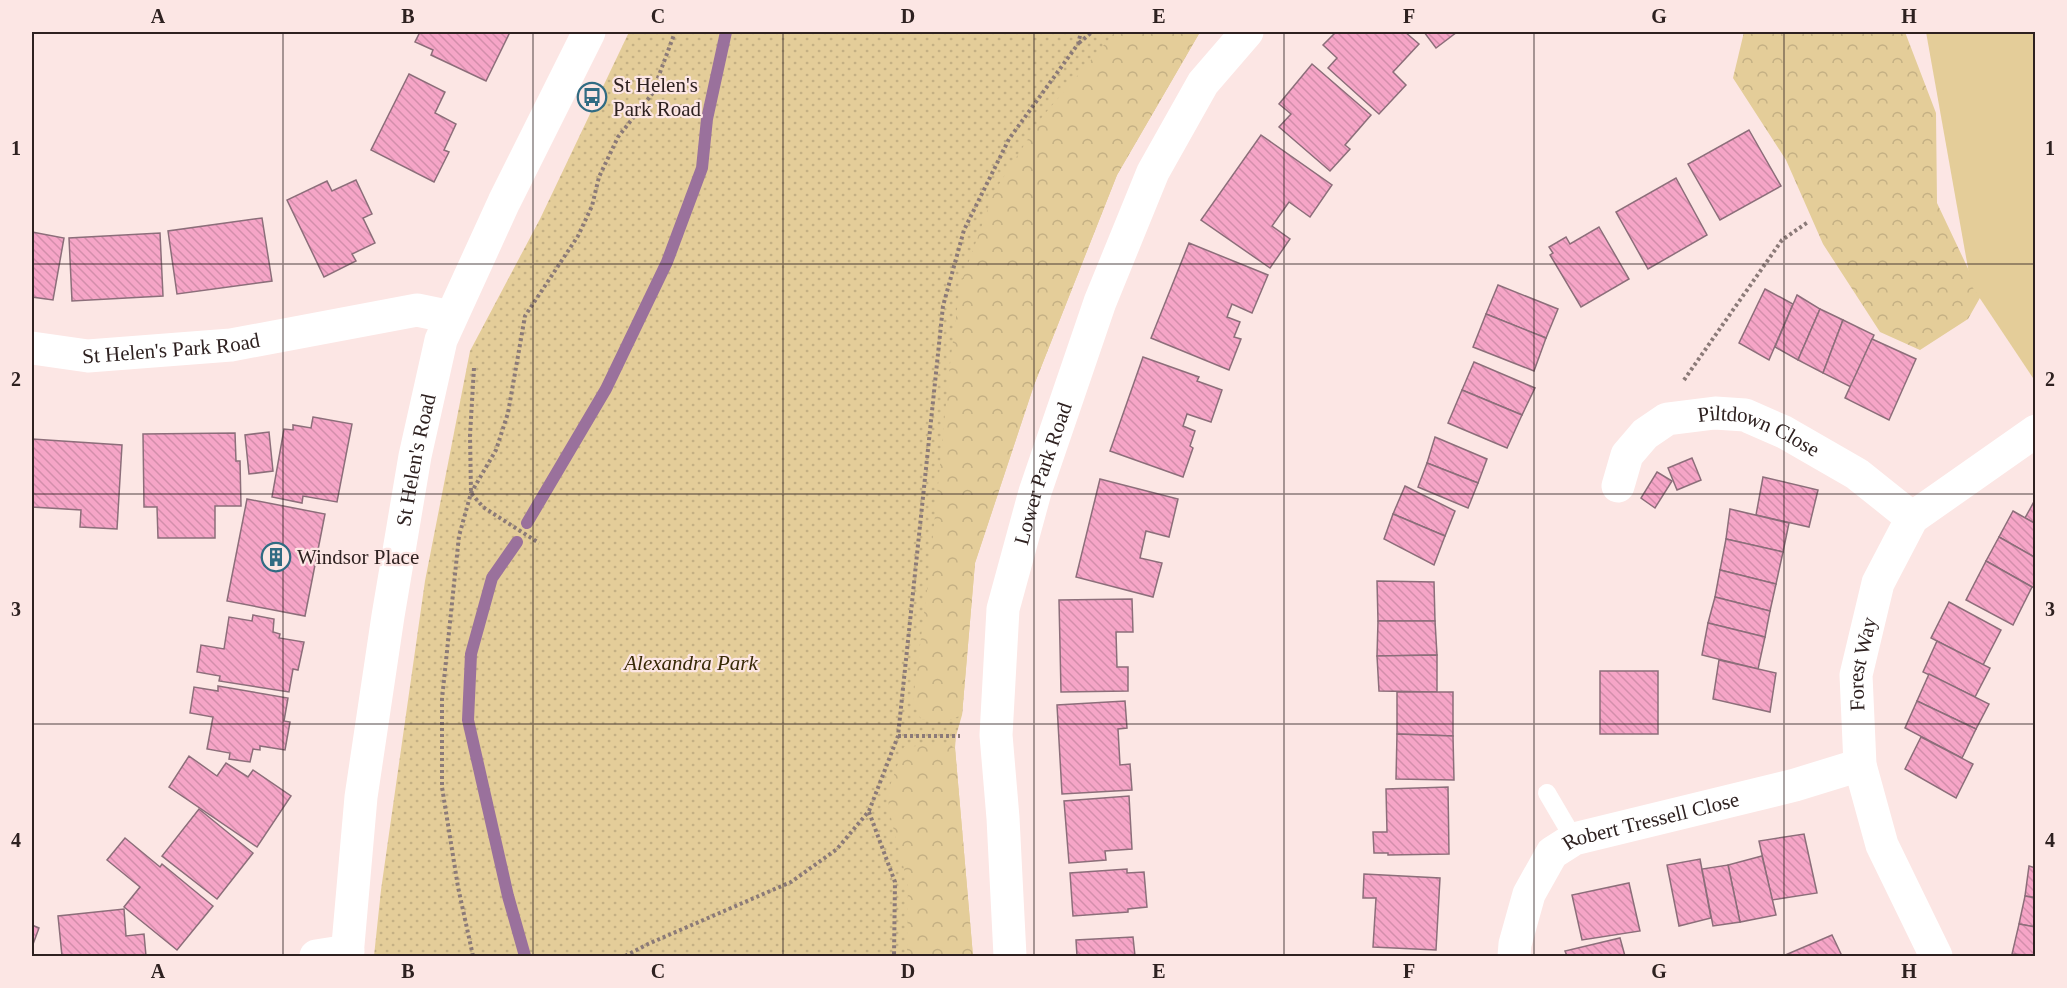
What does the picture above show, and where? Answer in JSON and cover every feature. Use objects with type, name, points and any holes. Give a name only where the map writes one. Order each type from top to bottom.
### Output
[{"type":"street","name":"St Helen's Road","points":[[348,954],[361,797],[388,616],[415,456],[446,329],[509,192],[588,32]]},
{"type":"street","name":"Lower Park Road","points":[[1010,957],[996,735],[1003,609],[1035,492],[1100,302],[1153,172],[1203,83],[1247,32]]},
{"type":"street","name":"St Helen's Park Road","points":[[32,348],[88,356],[231,345],[417,310],[446,329]]},
{"type":"street","name":"Piltdown Close","points":[[1618,486],[1628,454],[1645,434],[1667,419],[1715,413],[1745,415],[1784,432],[1857,474],[1912,518]]},
{"type":"street","name":"Forest Way","points":[[1936,957],[1882,845],[1860,765],[1856,675],[1878,583],[1912,518],[2036,431]]},
{"type":"street","name":"Robert Tressell Close","points":[[1514,957],[1515,944],[1529,894],[1552,853],[1574,839],[1795,785],[1860,765]]},
{"type":"street","points":[[316,957],[348,954]]},
{"type":"lane","points":[[1547,794],[1574,839]]},
{"type":"path","points":[[473,957],[458,887],[442,787],[442,710],[459,536],[471,493],[496,450],[508,413],[525,316],[578,236],[592,206],[599,177],[618,137],[652,94],[675,32]]},
{"type":"path","points":[[1078,44],[1081,32]]},
{"type":"path","points":[[625,957],[648,944],[791,882],[837,849],[869,811],[898,736],[943,306],[964,230],[1009,138],[1078,44],[1092,32]]},
{"type":"path","points":[[1667,419],[1686,376],[1782,240],[1808,222]]},
{"type":"path","points":[[446,329],[470,351],[474,370],[470,435],[471,493],[483,507],[539,543]]},
{"type":"path","points":[[898,736],[996,735]]},
{"type":"path","points":[[869,811],[895,882],[894,957]]},
{"type":"green space","name":"Alexandra Park","points":[[629,32],[1200,32],[1117,175],[1034,385],[975,563],[962,715],[955,748],[973,956],[374,956],[381,890],[425,581],[470,351],[540,219]]},
{"type":"green space","points":[[1115,32],[1200,32],[1117,175],[1034,385],[975,563],[962,715],[947,721],[921,719],[913,701],[960,286],[994,192],[1042,117]]},
{"type":"green space","points":[[1744,32],[1905,32],[1936,113],[1937,203],[1981,296],[1968,319],[1920,350],[1880,332],[1823,244],[1786,160],[1733,78]]},
{"type":"green space","points":[[1926,32],[2035,32],[2035,381],[1971,285]]},
{"type":"green space","points":[[942,744],[955,748],[973,956],[907,956],[908,884],[887,794],[904,747]]},
{"type":"building","points":[[420,32],[510,32],[486,81],[431,55],[433,50],[415,42]]},
{"type":"building","points":[[1336,32],[1405,32],[1419,44],[1393,72],[1406,85],[1379,114],[1328,68],[1337,58],[1323,45]]},
{"type":"building","points":[[1424,32],[1457,32],[1436,48]]},
{"type":"building","points":[[1312,64],[1371,115],[1345,145],[1350,149],[1330,171],[1279,127],[1291,114],[1279,104]]},
{"type":"building","points":[[409,74],[445,92],[435,113],[456,124],[444,150],[449,152],[434,182],[371,150]]},
{"type":"building","points":[[1749,130],[1781,186],[1720,220],[1688,164]]},
{"type":"building","points":[[1261,135],[1332,185],[1310,217],[1289,202],[1272,226],[1290,239],[1270,268],[1201,220]]},
{"type":"building","points":[[1676,178],[1707,235],[1648,269],[1616,212]]},
{"type":"building","points":[[356,180],[372,214],[363,218],[375,243],[352,254],[356,261],[324,277],[287,200],[327,181],[332,191]]},
{"type":"building","points":[[262,218],[272,281],[177,294],[168,231]]},
{"type":"building","points":[[1599,227],[1629,279],[1581,307],[1550,255],[1553,253],[1549,247],[1566,237],[1570,244]]},
{"type":"building","points":[[32,232],[64,238],[53,300],[32,297]]},
{"type":"building","points":[[160,233],[163,296],[72,301],[69,238]]},
{"type":"building","points":[[1189,243],[1268,275],[1252,313],[1232,304],[1227,317],[1240,322],[1234,337],[1241,339],[1229,370],[1151,338]]},
{"type":"building","points":[[1498,285],[1558,309],[1546,338],[1486,314]]},
{"type":"building","points":[[1765,289],[1793,304],[1769,360],[1739,343]]},
{"type":"building","points":[[1797,295],[1820,309],[1798,360],[1775,347]]},
{"type":"building","points":[[1820,309],[1843,320],[1823,373],[1798,360]]},
{"type":"building","points":[[1486,314],[1546,338],[1534,371],[1473,347]]},
{"type":"building","points":[[1843,320],[1874,335],[1851,387],[1823,373]]},
{"type":"building","points":[[1872,339],[1916,359],[1889,420],[1845,398]]},
{"type":"building","points":[[1143,357],[1199,377],[1197,381],[1222,390],[1211,422],[1187,414],[1183,426],[1195,431],[1190,446],[1193,448],[1183,477],[1110,451]]},
{"type":"building","points":[[1474,362],[1535,388],[1522,415],[1462,390]]},
{"type":"building","points":[[1462,390],[1522,415],[1507,448],[1448,423]]},
{"type":"building","points":[[313,417],[352,424],[337,502],[303,496],[302,503],[272,497],[284,429],[293,430],[293,425],[311,428]]},
{"type":"building","points":[[269,432],[273,471],[249,474],[245,435]]},
{"type":"building","points":[[235,433],[236,461],[240,461],[241,506],[215,506],[215,538],[158,538],[157,507],[144,507],[143,434]]},
{"type":"building","points":[[1435,437],[1487,459],[1478,483],[1427,463]]},
{"type":"building","points":[[32,439],[122,445],[117,529],[80,527],[81,510],[32,507]]},
{"type":"building","points":[[1692,458],[1701,480],[1677,490],[1668,468]]},
{"type":"building","points":[[1427,463],[1478,483],[1468,508],[1418,487]]},
{"type":"building","points":[[1657,472],[1672,481],[1655,508],[1641,498]]},
{"type":"building","points":[[1763,477],[1818,490],[1809,527],[1756,515]]},
{"type":"building","points":[[1100,479],[1178,499],[1169,537],[1146,531],[1140,558],[1162,563],[1153,597],[1076,577]]},
{"type":"building","points":[[1405,486],[1455,511],[1445,536],[1393,514]]},
{"type":"building","points":[[2036,498],[2036,524],[2025,518]]},
{"type":"building","name":"Windsor Place","points":[[247,499],[325,514],[305,616],[227,601]]},
{"type":"building","points":[[1730,509],[1789,523],[1783,552],[1726,539]]},
{"type":"building","points":[[2013,511],[2036,524],[2036,558],[1999,537]]},
{"type":"building","points":[[1393,514],[1445,536],[1434,565],[1384,539]]},
{"type":"building","points":[[1999,537],[2036,558],[2036,589],[1986,561]]},
{"type":"building","points":[[1726,539],[1783,552],[1776,584],[1720,570]]},
{"type":"building","points":[[1986,561],[2032,587],[2013,625],[1966,600]]},
{"type":"building","points":[[1720,570],[1776,584],[1770,611],[1715,597]]},
{"type":"building","points":[[1377,581],[1434,582],[1435,621],[1378,621]]},
{"type":"building","points":[[1715,597],[1770,611],[1765,637],[1708,623]]},
{"type":"building","points":[[1132,599],[1133,632],[1116,632],[1117,667],[1128,667],[1128,691],[1061,692],[1059,600]]},
{"type":"building","points":[[1949,602],[2001,630],[1983,665],[1931,638]]},
{"type":"building","points":[[253,615],[274,619],[273,632],[280,634],[279,638],[304,642],[298,670],[293,669],[289,692],[219,681],[220,676],[197,672],[201,645],[224,649],[229,617],[252,621]]},
{"type":"building","points":[[1378,621],[1435,621],[1437,655],[1377,656]]},
{"type":"building","points":[[1708,623],[1765,637],[1758,669],[1702,655]]},
{"type":"building","points":[[1937,641],[1990,668],[1975,697],[1923,672]]},
{"type":"building","points":[[1437,655],[1437,692],[1379,691],[1377,656]]},
{"type":"building","points":[[1719,660],[1776,673],[1770,712],[1713,699]]},
{"type":"building","points":[[1600,671],[1658,671],[1658,734],[1600,734]]},
{"type":"building","points":[[1929,674],[1989,704],[1976,729],[1917,701]]},
{"type":"building","points":[[218,686],[288,698],[284,721],[290,722],[285,750],[260,746],[260,750],[253,749],[250,762],[229,759],[230,753],[207,749],[213,717],[190,713],[194,687],[218,691]]},
{"type":"building","points":[[1397,692],[1453,692],[1453,736],[1397,734]]},
{"type":"building","points":[[1125,701],[1127,728],[1118,729],[1120,765],[1130,764],[1132,790],[1062,794],[1057,705]]},
{"type":"building","points":[[1917,701],[1976,729],[1962,758],[1905,728]]},
{"type":"building","points":[[1397,734],[1453,736],[1454,780],[1396,779]]},
{"type":"building","points":[[1921,737],[1973,764],[1956,798],[1905,769]]},
{"type":"building","points":[[189,756],[217,776],[226,763],[248,777],[253,770],[291,796],[257,847],[169,787]]},
{"type":"building","points":[[1448,787],[1449,854],[1388,855],[1388,853],[1374,853],[1373,832],[1387,832],[1386,789]]},
{"type":"building","points":[[1129,796],[1132,849],[1105,851],[1106,860],[1069,863],[1064,801]]},
{"type":"building","points":[[199,809],[253,853],[217,899],[162,856]]},
{"type":"building","points":[[1804,834],[1817,893],[1772,900],[1759,841]]},
{"type":"building","points":[[125,838],[160,867],[162,864],[213,906],[177,950],[124,907],[140,887],[107,860]]},
{"type":"building","points":[[1762,856],[1776,915],[1740,922],[1728,865]]},
{"type":"building","points":[[1700,859],[1711,918],[1679,926],[1667,865]]},
{"type":"building","points":[[1728,865],[1740,922],[1713,926],[1702,869]]},
{"type":"building","points":[[2029,866],[2036,868],[2036,898],[2025,896]]},
{"type":"building","points":[[1127,869],[1127,873],[1144,872],[1147,907],[1128,909],[1128,912],[1073,916],[1070,873]]},
{"type":"building","points":[[1364,874],[1440,878],[1436,950],[1373,947],[1376,898],[1363,898]]},
{"type":"building","points":[[1629,883],[1640,931],[1582,940],[1572,895]]},
{"type":"building","points":[[2025,896],[2036,898],[2036,927],[2019,924]]},
{"type":"building","points":[[124,909],[126,936],[144,934],[146,956],[62,956],[58,916]]},
{"type":"building","points":[[2019,924],[2036,927],[2036,956],[2012,954]]},
{"type":"building","points":[[32,925],[39,928],[32,947]]},
{"type":"building","points":[[1832,935],[1842,956],[1783,956]]},
{"type":"building","points":[[1133,937],[1135,956],[1077,956],[1076,940]]},
{"type":"building","points":[[1620,938],[1625,956],[1567,956],[1565,951]]},
{"type":"waterway","points":[[527,523],[606,389],[667,262],[702,168],[707,119],[726,32]]},
{"type":"waterway","points":[[517,542],[492,578],[471,654],[468,720],[508,896],[525,956]]},
{"type":"place","name":"St Helen's Park Road","points":[[592,97]]},
{"type":"place","name":"Windsor Place","points":[[276,557]]}]
